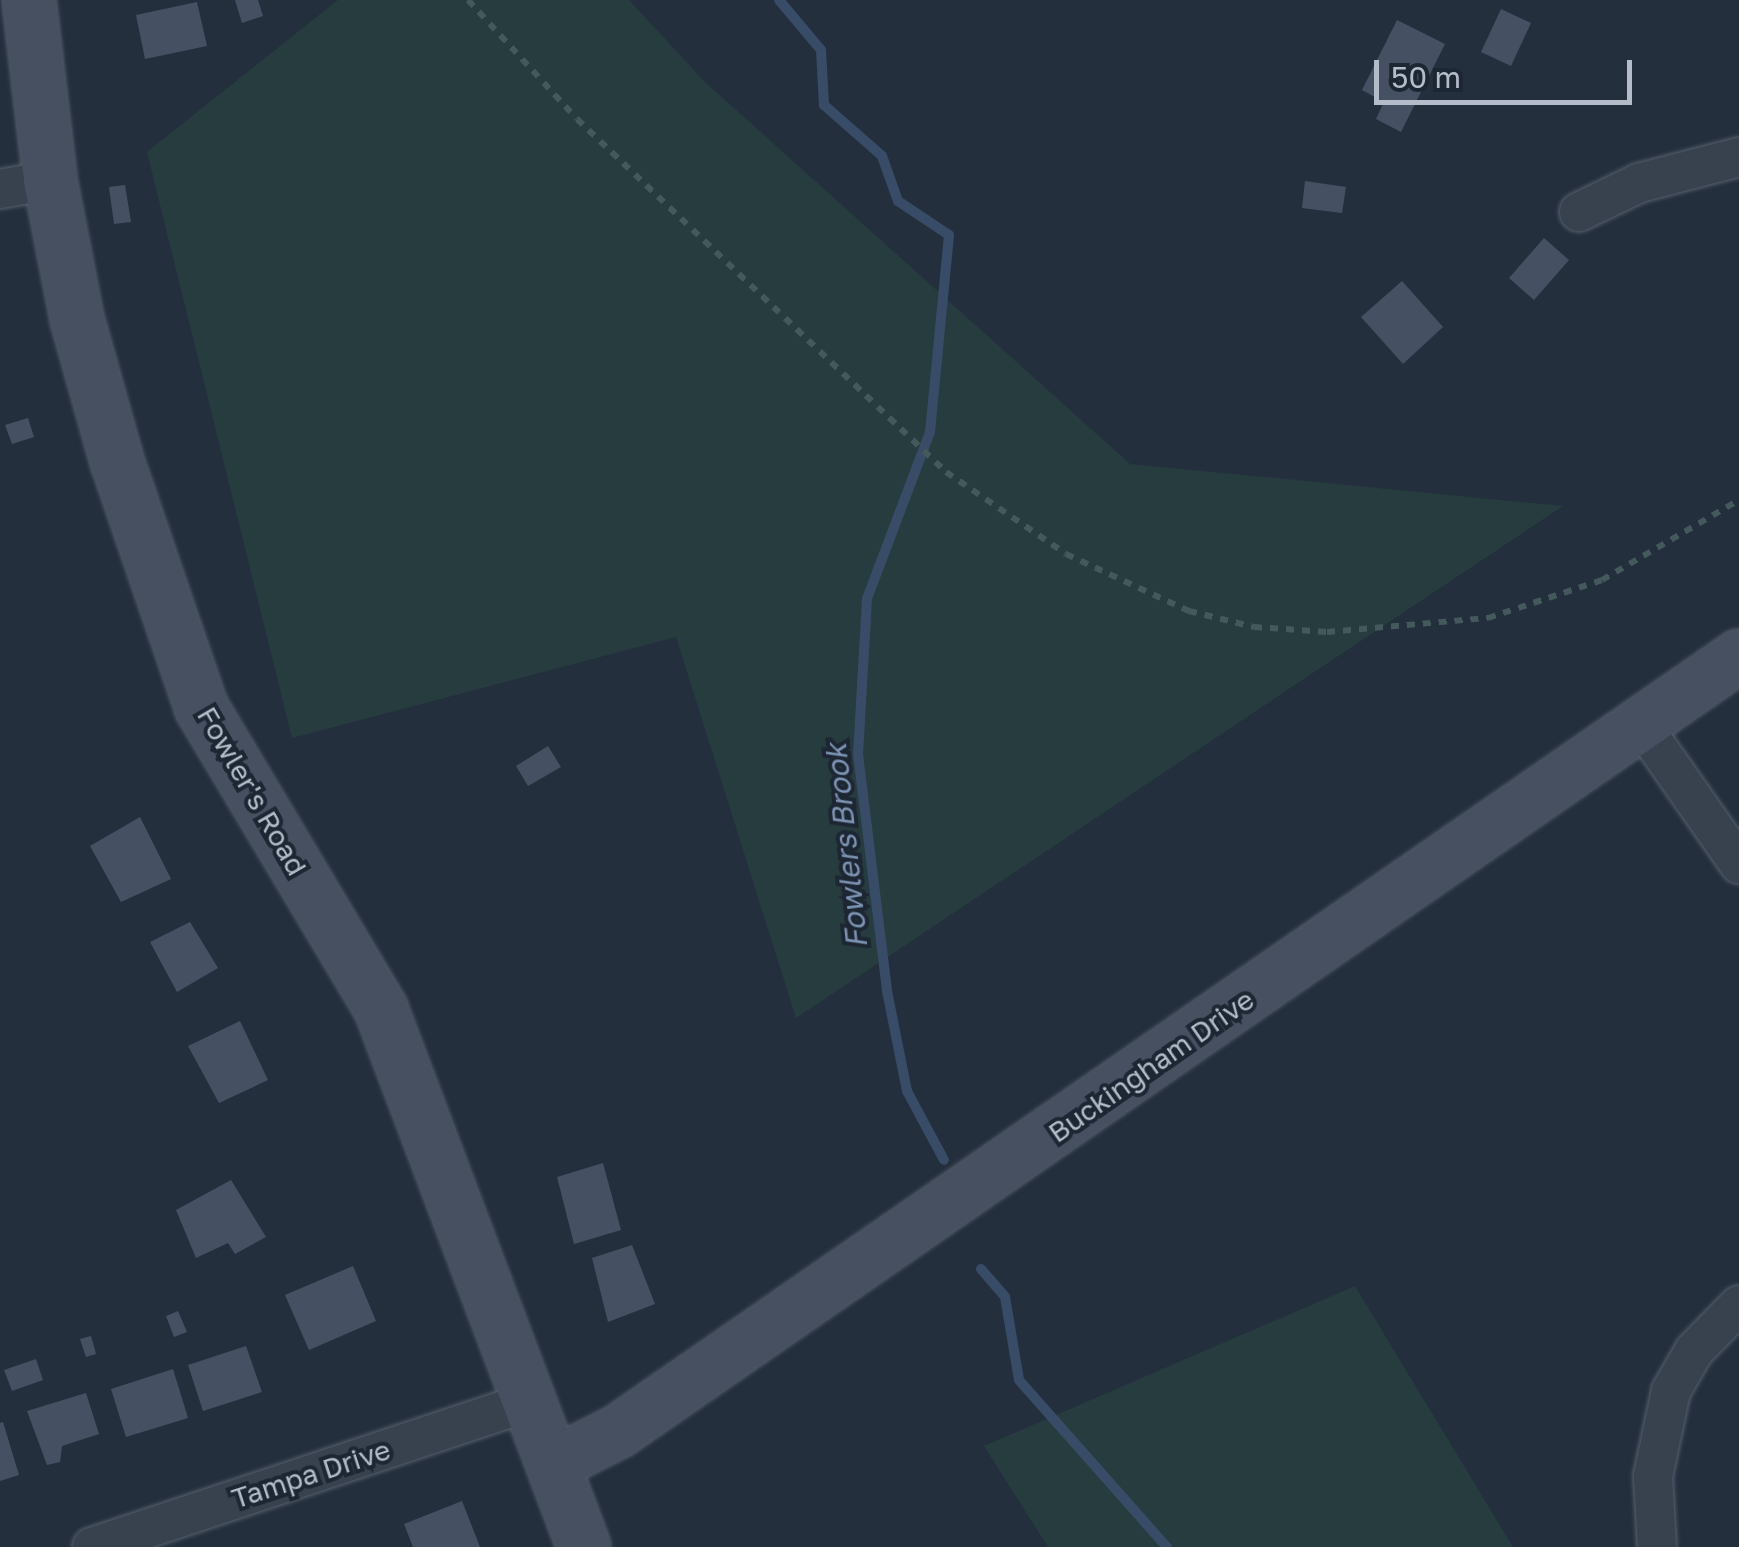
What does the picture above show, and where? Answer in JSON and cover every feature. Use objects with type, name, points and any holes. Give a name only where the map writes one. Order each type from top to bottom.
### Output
[{"type":"street","name":"Fowler's Road","points":[[30,0],[50,180],[90,365],[200,707],[381,1009],[584,1547]]},
{"type":"street","points":[[1579,212],[1639,183],[1739,157]]},
{"type":"street","points":[[0,189],[50,180]]},
{"type":"street","name":"Buckingham Drive","points":[[554,1464],[619,1431],[1739,656]]},
{"type":"street","points":[[1642,724],[1739,864]]},
{"type":"street","points":[[1657,1547],[1654,1476],[1671,1391],[1694,1351],[1739,1305]]},
{"type":"street","name":"Tampa Drive","points":[[114,1543],[530,1401]]},
{"type":"path","points":[[468,0],[577,119],[946,472],[1066,554],[1189,610],[1254,626],[1327,632],[1488,618],[1602,580],[1739,500]]},
{"type":"green space","points":[[338,0],[629,0],[705,82],[1130,464],[1563,506],[796,1018],[676,637],[292,738],[147,152]]},
{"type":"green space","points":[[1355,1286],[1513,1547],[1048,1547],[984,1446]]},
{"type":"building","points":[[235,0],[258,0],[263,16],[242,23]]},
{"type":"building","points":[[197,2],[207,46],[145,59],[136,15]]},
{"type":"building","points":[[1501,9],[1531,23],[1511,66],[1481,52]]},
{"type":"building","points":[[1397,20],[1445,44],[1401,132],[1376,119],[1384,102],[1362,90]]},
{"type":"building","points":[[1305,181],[1346,187],[1342,213],[1302,208]]},
{"type":"building","points":[[125,185],[131,222],[114,224],[109,187]]},
{"type":"building","points":[[1544,238],[1569,260],[1534,300],[1509,278]]},
{"type":"building","points":[[1402,281],[1443,327],[1403,364],[1361,317]]},
{"type":"building","points":[[28,418],[34,437],[12,444],[5,425]]},
{"type":"building","points":[[548,746],[561,767],[528,786],[516,766]]},
{"type":"building","points":[[140,817],[171,879],[121,902],[90,846]]},
{"type":"building","points":[[190,922],[218,968],[177,992],[150,942]]},
{"type":"building","points":[[240,1021],[268,1080],[219,1103],[188,1046]]},
{"type":"building","points":[[603,1163],[621,1230],[574,1244],[557,1177]]},
{"type":"building","points":[[231,1180],[266,1237],[235,1254],[228,1243],[196,1258],[176,1210]]},
{"type":"building","points":[[632,1245],[655,1304],[608,1322],[592,1258]]},
{"type":"building","points":[[353,1266],[376,1321],[309,1350],[285,1295]]},
{"type":"building","points":[[178,1311],[187,1332],[174,1337],[166,1316]]},
{"type":"building","points":[[91,1336],[96,1354],[86,1357],[80,1339]]},
{"type":"building","points":[[246,1346],[262,1392],[203,1411],[188,1365]]},
{"type":"building","points":[[36,1359],[43,1380],[12,1391],[4,1370]]},
{"type":"building","points":[[173,1369],[188,1418],[126,1437],[111,1389]]},
{"type":"building","points":[[86,1393],[99,1434],[62,1446],[60,1462],[47,1465],[27,1411]]},
{"type":"building","points":[[3,1422],[19,1475],[0,1481],[0,1423]]},
{"type":"building","points":[[462,1501],[480,1547],[413,1547],[404,1524]]},
{"type":"waterway","name":"Fowlers Brook","points":[[779,0],[821,50],[824,105],[882,156],[898,201],[949,235],[930,432],[867,599],[858,754],[887,991],[907,1091],[944,1160]]},
{"type":"waterway","name":"Fowlers Brook","points":[[981,1269],[1005,1297],[1019,1380],[1167,1547]]}]
